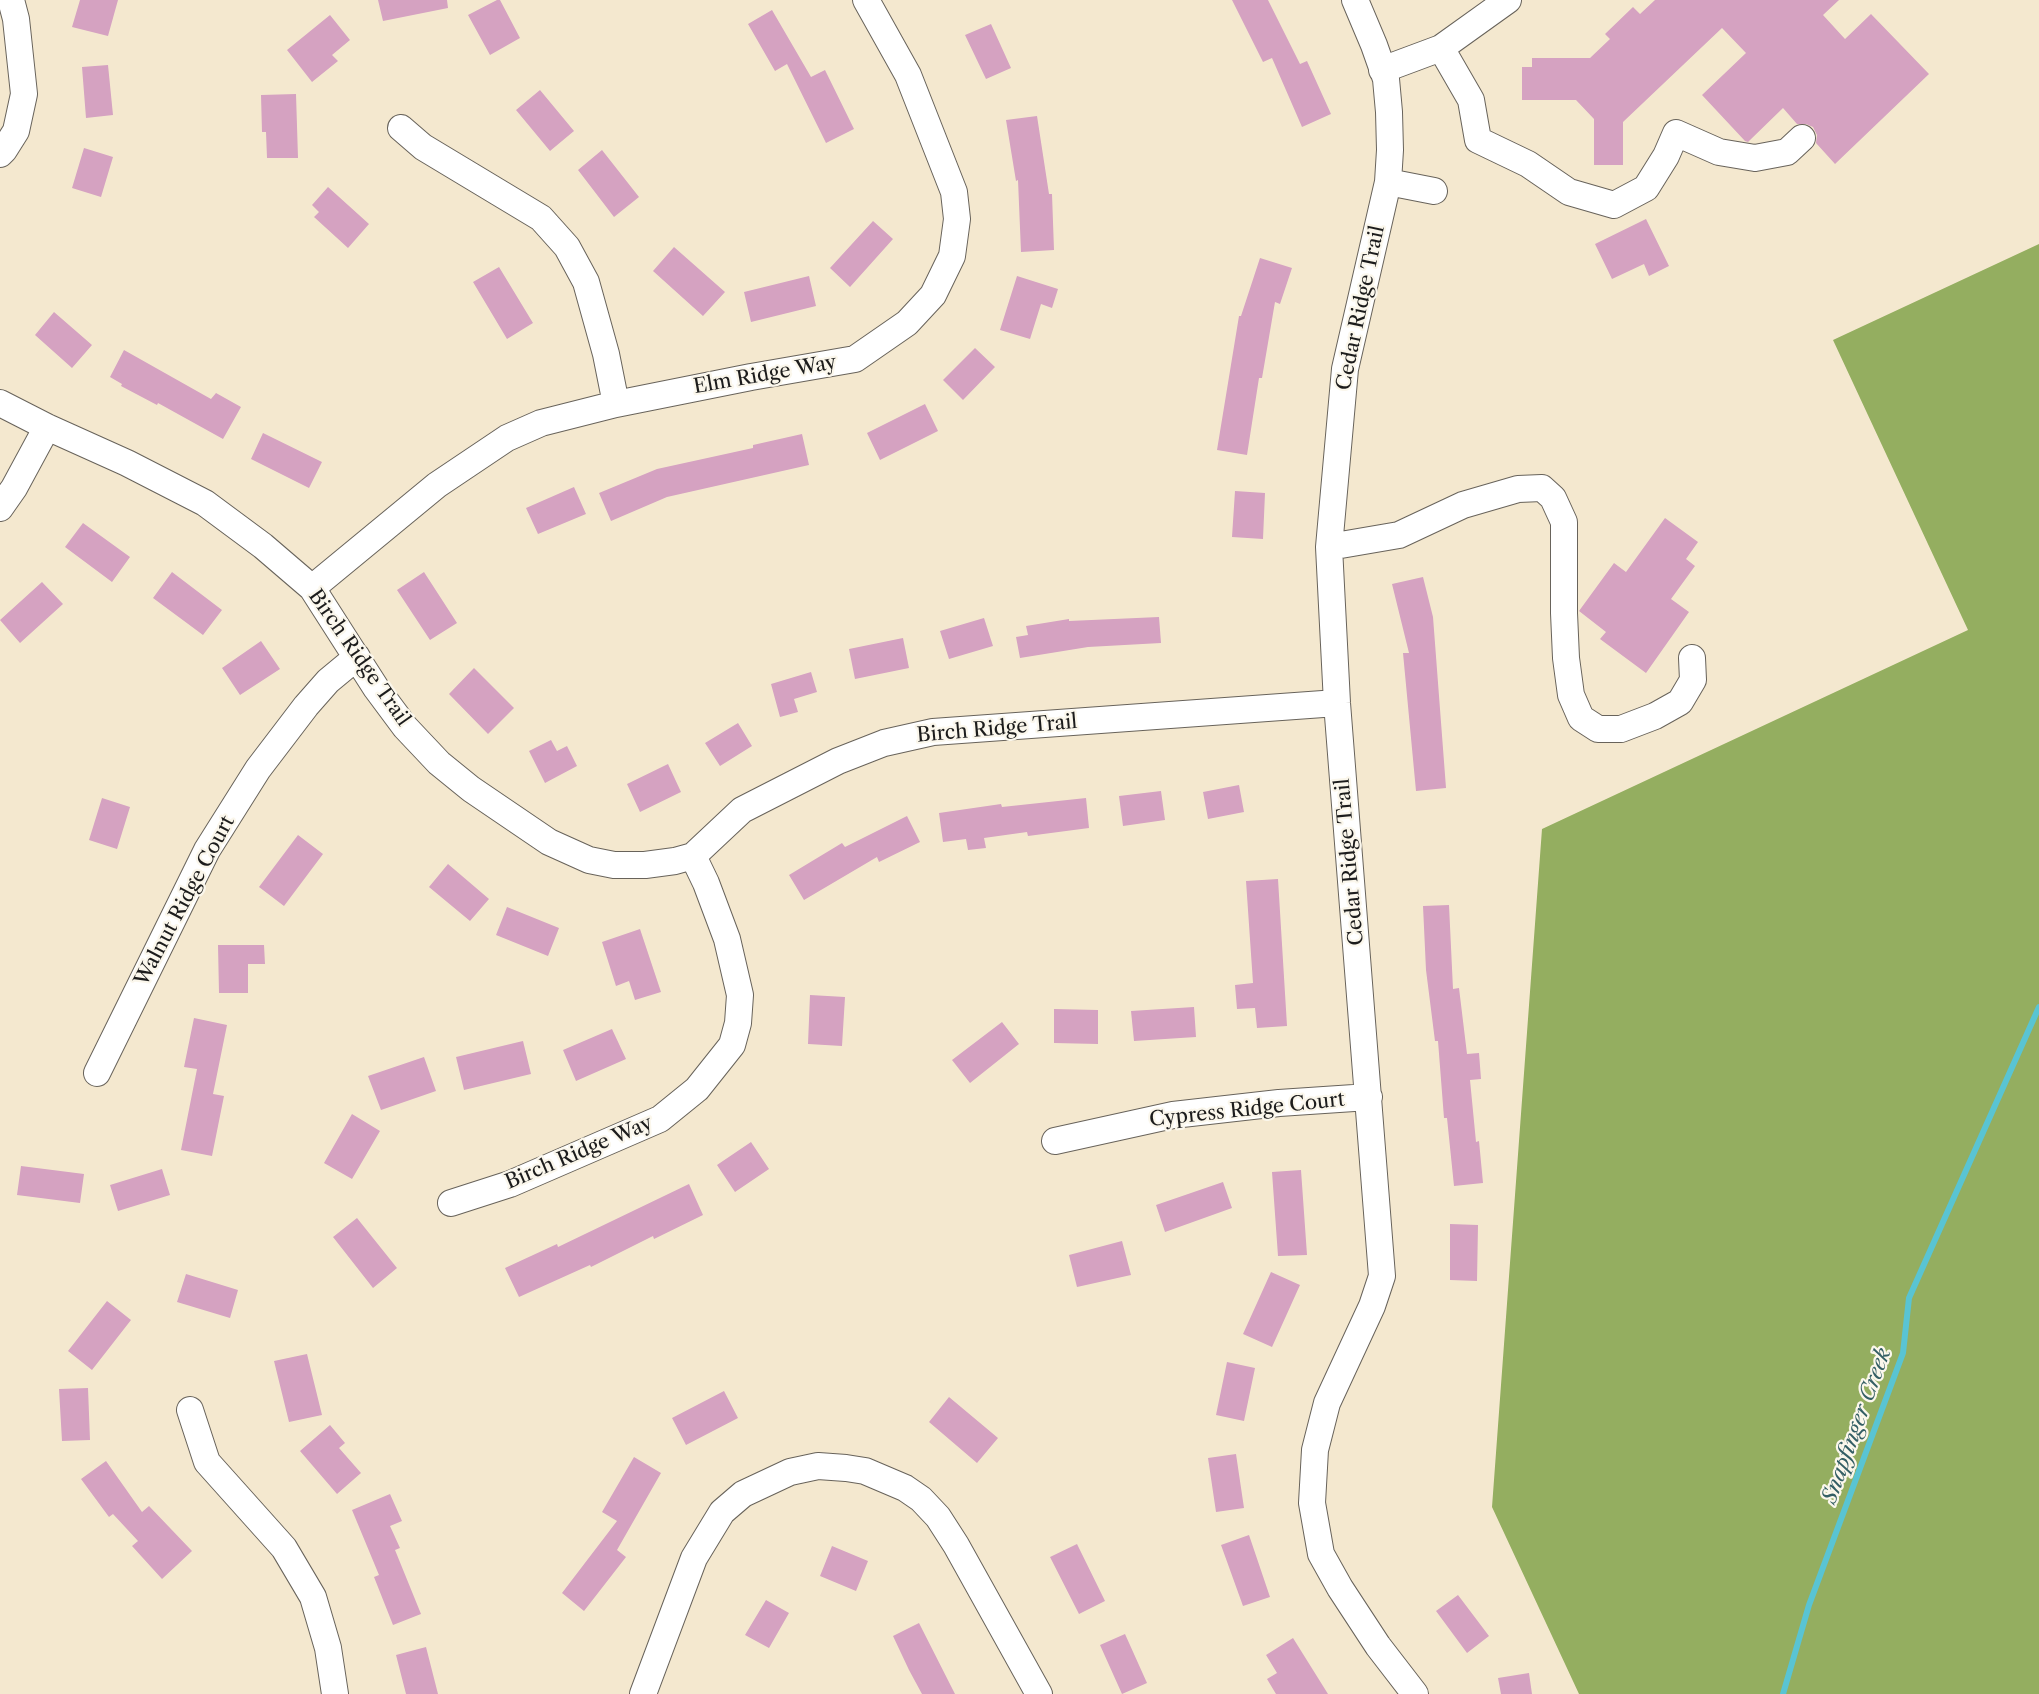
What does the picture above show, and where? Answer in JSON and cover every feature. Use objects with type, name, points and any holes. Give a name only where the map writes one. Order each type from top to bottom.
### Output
[{"type":"street","points":[[0,154],[16,131],[24,94],[11,0]]},
{"type":"street","name":"Elm Ridge Way","points":[[312,588],[437,485],[507,438],[541,423],[616,404],[855,359],[907,323],[933,295],[952,256],[957,219],[954,192],[908,75],[866,0]]},
{"type":"street","name":"Cedar Ridge Trail","points":[[1354,0],[1383,69],[1389,112],[1390,150],[1388,183],[1345,369],[1329,547],[1337,703],[1382,1276],[1372,1306],[1327,1403],[1315,1450],[1312,1503],[1322,1554],[1340,1588],[1378,1646],[1415,1694]]},
{"type":"street","points":[[1383,69],[1441,48],[1494,4]]},
{"type":"street","points":[[1441,48],[1471,100],[1478,140],[1528,164],[1569,192],[1614,206],[1646,188],[1677,133],[1719,152],[1755,158],[1787,152],[1802,138]]},
{"type":"street","points":[[401,128],[423,147],[541,218],[567,247],[586,282],[606,354],[616,404]]},
{"type":"street","points":[[1388,183],[1434,191]]},
{"type":"street","name":"Birch Ridge Trail","points":[[0,403],[205,503],[262,546],[312,588],[376,688],[405,727],[438,763],[471,789],[549,842],[589,860],[614,865],[655,864],[693,856],[742,810],[838,761],[884,743],[933,732],[1337,703]]},
{"type":"street","points":[[0,508],[14,488],[47,427]]},
{"type":"street","points":[[1329,547],[1399,535],[1463,506],[1518,489],[1542,488],[1553,498],[1564,522],[1566,658],[1571,695],[1581,718],[1598,729],[1621,729],[1655,716],[1680,702],[1693,680],[1692,658]]},
{"type":"street","name":"Walnut Ridge Court","points":[[97,1073],[207,850],[258,769],[306,706],[328,681],[357,657]]},
{"type":"street","name":"Birch Ridge Way","points":[[451,1203],[510,1184],[660,1119],[697,1089],[732,1046],[738,1023],[740,994],[727,939],[693,856]]},
{"type":"street","name":"Cypress Ridge Court","points":[[1055,1141],[1173,1115],[1279,1102],[1369,1097]]},
{"type":"street","points":[[190,1410],[207,1462],[284,1548],[313,1597],[328,1648],[335,1694]]},
{"type":"street","points":[[643,1694],[694,1558],[722,1512],[743,1494],[790,1472],[818,1466],[865,1472],[905,1488],[921,1499],[938,1517],[956,1545],[1039,1694]]},
{"type":"green space","points":[[2039,244],[2039,1694],[1579,1694],[1492,1507],[1542,829],[1968,630],[1833,340]]},
{"type":"building","points":[[80,0],[118,0],[108,36],[72,27]]},
{"type":"building","points":[[378,0],[447,0],[448,8],[383,21]]},
{"type":"building","points":[[500,0],[520,38],[490,55],[468,15]]},
{"type":"building","points":[[1232,0],[1268,0],[1300,64],[1307,61],[1331,114],[1302,127],[1272,58],[1263,62]]},
{"type":"building","points":[[1655,0],[1839,0],[1823,15],[1845,39],[1871,14],[1929,74],[1835,164],[1816,143],[1817,135],[1813,127],[1797,124],[1783,108],[1748,142],[1702,95],[1746,53],[1722,28],[1623,122],[1623,165],[1594,165],[1594,119],[1576,100],[1522,100],[1522,67],[1532,67],[1532,58],[1590,58],[1610,39],[1605,34],[1633,7],[1640,14]]},
{"type":"building","points":[[772,10],[811,77],[825,70],[854,129],[826,143],[787,64],[775,71],[748,24]]},
{"type":"building","points":[[330,15],[350,40],[332,55],[338,61],[312,82],[287,50]]},
{"type":"building","points":[[991,24],[1011,68],[986,79],[965,35]]},
{"type":"building","points":[[108,65],[113,115],[86,118],[82,67]]},
{"type":"building","points":[[540,90],[574,131],[550,151],[516,110]]},
{"type":"building","points":[[296,94],[298,158],[267,158],[266,132],[262,132],[261,95]]},
{"type":"building","points":[[1037,116],[1049,194],[1052,194],[1054,250],[1021,252],[1018,180],[1016,181],[1006,120]]},
{"type":"building","points":[[84,148],[113,157],[101,197],[72,188]]},
{"type":"building","points":[[602,150],[639,197],[614,217],[578,170]]},
{"type":"building","points":[[328,187],[369,224],[348,248],[314,217],[319,212],[312,205]]},
{"type":"building","points":[[1646,219],[1669,266],[1649,276],[1644,264],[1612,279],[1595,244]]},
{"type":"building","points":[[873,221],[893,239],[850,287],[830,268]]},
{"type":"building","points":[[674,247],[725,292],[703,316],[653,271]]},
{"type":"building","points":[[1260,258],[1292,268],[1280,304],[1275,302],[1262,378],[1259,378],[1247,455],[1217,450],[1239,316],[1241,316]]},
{"type":"building","points":[[499,267],[533,323],[507,339],[473,282]]},
{"type":"building","points":[[809,276],[816,306],[751,322],[744,292]]},
{"type":"building","points":[[1017,276],[1058,289],[1052,308],[1041,304],[1030,339],[1000,330]]},
{"type":"building","points":[[54,312],[92,345],[72,368],[35,335]]},
{"type":"building","points":[[975,348],[995,367],[963,400],[943,380]]},
{"type":"building","points":[[124,350],[211,399],[216,393],[241,407],[223,439],[158,403],[157,405],[121,386],[122,384],[110,377]]},
{"type":"building","points":[[925,404],[938,431],[880,460],[867,433]]},
{"type":"building","points":[[263,433],[322,462],[309,488],[251,459]]},
{"type":"building","points":[[802,434],[809,465],[667,497],[611,521],[599,493],[657,469],[753,448],[753,445]]},
{"type":"building","points":[[574,487],[586,514],[538,534],[526,508]]},
{"type":"building","points":[[1235,491],[1265,493],[1263,539],[1232,537]]},
{"type":"building","points":[[1665,518],[1698,542],[1686,559],[1695,566],[1671,599],[1689,612],[1646,673],[1600,639],[1606,632],[1579,611],[1614,563],[1626,572]]},
{"type":"building","points":[[83,523],[130,557],[112,582],[65,547]]},
{"type":"building","points":[[172,572],[222,610],[203,635],[153,598]]},
{"type":"building","points":[[424,572],[457,623],[430,640],[397,590]]},
{"type":"building","points":[[1423,577],[1433,617],[1446,788],[1416,791],[1403,653],[1409,653],[1392,584]]},
{"type":"building","points":[[42,582],[63,604],[20,643],[0,620]]},
{"type":"building","points":[[1159,617],[1161,643],[1088,647],[1020,658],[1016,637],[1028,635],[1026,626],[1069,619],[1069,621]]},
{"type":"building","points":[[984,618],[993,646],[949,659],[940,631]]},
{"type":"building","points":[[903,638],[909,668],[855,679],[849,649]]},
{"type":"building","points":[[261,641],[280,669],[240,695],[222,668]]},
{"type":"building","points":[[474,668],[514,708],[488,734],[449,694]]},
{"type":"building","points":[[811,672],[817,692],[794,699],[798,712],[780,717],[771,684]]},
{"type":"building","points":[[738,723],[752,746],[720,766],[705,743]]},
{"type":"building","points":[[551,740],[557,751],[567,746],[577,766],[545,783],[529,751]]},
{"type":"building","points":[[668,764],[681,792],[640,812],[627,784]]},
{"type":"building","points":[[1239,785],[1244,812],[1208,819],[1203,792]]},
{"type":"building","points":[[1161,791],[1165,820],[1123,826],[1119,796]]},
{"type":"building","points":[[102,798],[130,807],[117,849],[89,840]]},
{"type":"building","points":[[1086,798],[1089,828],[1028,836],[1027,832],[984,838],[986,848],[968,850],[966,839],[943,842],[939,813],[1001,804],[1002,807]]},
{"type":"building","points":[[907,816],[920,842],[879,862],[877,857],[804,900],[789,875],[842,843],[845,847]]},
{"type":"building","points":[[298,835],[323,854],[284,906],[259,887]]},
{"type":"building","points":[[448,864],[489,899],[470,921],[429,887]]},
{"type":"building","points":[[1278,879],[1287,1026],[1257,1028],[1255,1008],[1237,1009],[1235,985],[1253,983],[1246,881]]},
{"type":"building","points":[[1449,905],[1453,989],[1459,988],[1467,1054],[1479,1053],[1481,1079],[1470,1080],[1476,1142],[1479,1141],[1483,1183],[1454,1186],[1447,1118],[1444,1118],[1438,1041],[1435,1041],[1426,970],[1423,906]]},
{"type":"building","points":[[507,907],[559,928],[548,956],[496,935]]},
{"type":"building","points":[[640,929],[661,992],[635,1000],[629,981],[616,986],[602,942]]},
{"type":"building","points":[[218,945],[264,945],[265,964],[248,964],[248,993],[219,993]]},
{"type":"building","points":[[810,995],[845,997],[842,1046],[808,1044]]},
{"type":"building","points":[[1194,1007],[1196,1037],[1134,1041],[1131,1011]]},
{"type":"building","points":[[1054,1009],[1098,1010],[1098,1044],[1054,1043]]},
{"type":"building","points":[[194,1018],[227,1025],[213,1094],[224,1096],[212,1156],[181,1150],[197,1069],[184,1067]]},
{"type":"building","points":[[1002,1022],[1019,1044],[970,1083],[952,1060]]},
{"type":"building","points":[[612,1029],[626,1059],[576,1081],[563,1050]]},
{"type":"building","points":[[523,1041],[531,1074],[464,1090],[456,1057]]},
{"type":"building","points":[[424,1057],[436,1091],[381,1110],[368,1076]]},
{"type":"building","points":[[352,1114],[380,1131],[352,1179],[324,1163]]},
{"type":"building","points":[[751,1142],[769,1169],[735,1192],[717,1165]]},
{"type":"building","points":[[21,1166],[84,1174],[80,1203],[17,1195]]},
{"type":"building","points":[[162,1169],[170,1195],[118,1211],[110,1185]]},
{"type":"building","points":[[1301,1170],[1307,1255],[1278,1256],[1272,1172]]},
{"type":"building","points":[[1223,1182],[1232,1208],[1165,1232],[1156,1205]]},
{"type":"building","points":[[689,1184],[703,1215],[654,1239],[653,1236],[591,1267],[590,1265],[519,1297],[505,1268],[557,1244],[558,1247]]},
{"type":"building","points":[[357,1218],[397,1268],[373,1288],[333,1237]]},
{"type":"building","points":[[1450,1224],[1478,1225],[1477,1281],[1450,1280]]},
{"type":"building","points":[[1122,1241],[1131,1275],[1077,1287],[1069,1255]]},
{"type":"building","points":[[1271,1272],[1300,1285],[1272,1347],[1243,1334]]},
{"type":"building","points":[[186,1274],[238,1290],[230,1318],[177,1302]]},
{"type":"building","points":[[107,1301],[131,1320],[92,1370],[68,1351]]},
{"type":"building","points":[[307,1354],[322,1415],[289,1422],[274,1361]]},
{"type":"building","points":[[1227,1362],[1255,1368],[1244,1421],[1216,1415]]},
{"type":"building","points":[[88,1388],[90,1440],[62,1441],[59,1389]]},
{"type":"building","points":[[724,1391],[738,1418],[686,1445],[672,1418]]},
{"type":"building","points":[[949,1397],[998,1438],[977,1463],[929,1422]]},
{"type":"building","points":[[330,1425],[345,1443],[339,1448],[361,1473],[337,1494],[300,1451]]},
{"type":"building","points":[[1236,1454],[1244,1508],[1216,1512],[1208,1458]]},
{"type":"building","points":[[634,1457],[661,1473],[617,1550],[626,1557],[584,1611],[562,1593],[617,1521],[602,1512]]},
{"type":"building","points":[[106,1461],[142,1512],[149,1506],[192,1551],[162,1579],[132,1546],[138,1541],[113,1514],[109,1517],[81,1479]]},
{"type":"building","points":[[390,1494],[402,1521],[390,1526],[400,1548],[395,1550],[421,1614],[393,1625],[374,1577],[379,1575],[352,1510]]},
{"type":"building","points":[[1249,1535],[1270,1597],[1243,1606],[1221,1545]]},
{"type":"building","points":[[1077,1544],[1105,1601],[1079,1614],[1050,1557]]},
{"type":"building","points":[[832,1546],[868,1561],[856,1591],[820,1576]]},
{"type":"building","points":[[1458,1595],[1489,1636],[1467,1653],[1436,1611]]},
{"type":"building","points":[[766,1600],[789,1613],[769,1648],[745,1635]]},
{"type":"building","points":[[919,1623],[955,1694],[922,1694],[909,1670],[893,1636]]},
{"type":"building","points":[[1125,1634],[1147,1683],[1122,1694],[1100,1645]]},
{"type":"building","points":[[1293,1638],[1328,1694],[1276,1694],[1267,1679],[1277,1673],[1266,1655]]},
{"type":"building","points":[[426,1647],[438,1694],[406,1694],[396,1655]]},
{"type":"building","points":[[1529,1673],[1532,1694],[1501,1694],[1498,1678]]},
{"type":"waterway","name":"Snapfinger Creek","points":[[1783,1694],[1809,1605],[1903,1353],[1909,1298],[2039,1007]]}]
